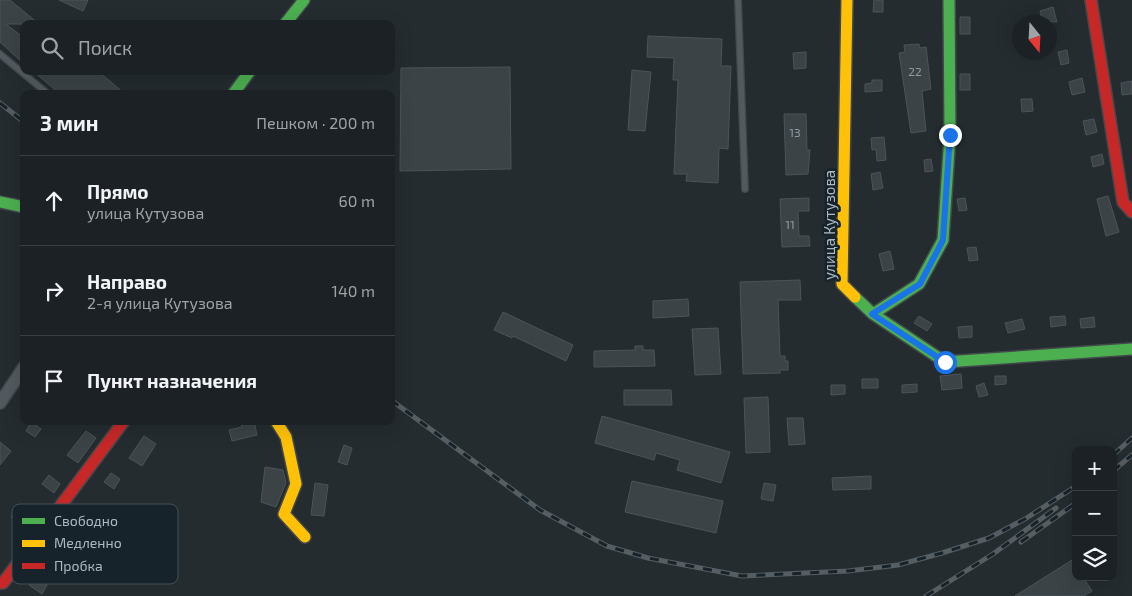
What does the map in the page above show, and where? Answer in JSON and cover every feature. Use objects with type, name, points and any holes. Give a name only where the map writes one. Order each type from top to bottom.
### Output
[{"type":"street","points":[[289,20],[304,0]]},
{"type":"street","name":"улица Кутузова","points":[[847,0],[842,284],[872,314],[945,362],[1132,349]]},
{"type":"street","points":[[872,314],[920,284],[943,240],[950,135],[949,0]]},
{"type":"street","points":[[1091,0],[1123,202],[1132,212]]},
{"type":"street","points":[[236,90],[247,75]]},
{"type":"street","points":[[0,202],[20,206]]},
{"type":"street","points":[[0,403],[4,390],[20,372]]},
{"type":"street","points":[[62,504],[121,425]]},
{"type":"street","points":[[278,425],[286,437],[296,484],[284,514],[305,537]]},
{"type":"street","points":[[0,583],[3,583],[12,571]]},
{"type":"lane","points":[[738,0],[746,188]]},
{"type":"lane","points":[[0,54],[20,71]]},
{"type":"lane","points":[[25,75],[43,90]]},
{"type":"building","points":[[0,0],[10,0],[34,20],[20,20],[20,24],[6,24],[20,35],[20,60],[0,42]]},
{"type":"building","points":[[59,0],[88,0],[83,11]]},
{"type":"building","points":[[874,0],[883,0],[883,12],[873,12]]},
{"type":"building","points":[[1053,7],[1055,15],[1041,15],[1040,11]]},
{"type":"building","points":[[960,17],[970,17],[970,34],[960,34]]},
{"type":"building","points":[[648,36],[722,39],[721,66],[731,66],[728,149],[719,148],[718,183],[686,181],[687,174],[674,174],[678,80],[673,80],[674,58],[647,57]]},
{"type":"building","points":[[919,44],[920,48],[926,47],[931,89],[922,91],[926,131],[911,133],[899,53],[905,52],[904,45]]},
{"type":"building","points":[[1067,50],[1069,63],[1061,65],[1058,52]]},
{"type":"building","points":[[806,52],[806,68],[794,69],[793,53]]},
{"type":"building","points":[[510,67],[511,169],[400,171],[401,68]]},
{"type":"building","points":[[632,70],[651,72],[645,131],[628,130]]},
{"type":"building","points":[[960,74],[970,74],[970,90],[960,90]]},
{"type":"building","points":[[38,75],[103,75],[120,90],[55,90]]},
{"type":"building","points":[[1082,78],[1085,92],[1072,95],[1069,82]]},
{"type":"building","points":[[872,80],[882,80],[882,91],[865,92],[865,84],[872,83]]},
{"type":"building","points":[[1132,81],[1132,94],[1122,95],[1121,83]]},
{"type":"building","points":[[1021,99],[1032,99],[1033,111],[1022,112]]},
{"type":"building","points":[[784,114],[806,114],[807,150],[810,150],[808,174],[786,175]]},
{"type":"building","points":[[1094,119],[1097,132],[1086,135],[1083,121]]},
{"type":"building","points":[[884,137],[886,160],[877,161],[876,149],[872,150],[871,138]]},
{"type":"building","points":[[1102,154],[1104,164],[1093,167],[1091,157]]},
{"type":"building","points":[[931,159],[933,171],[925,172],[924,160]]},
{"type":"building","points":[[880,172],[883,188],[873,190],[871,174]]},
{"type":"building","points":[[1108,196],[1119,232],[1106,236],[1097,199]]},
{"type":"building","points":[[809,198],[809,211],[798,211],[799,236],[809,236],[810,246],[782,247],[780,199]]},
{"type":"building","points":[[965,198],[967,210],[959,211],[957,199]]},
{"type":"building","points":[[976,247],[978,260],[969,261],[967,248]]},
{"type":"building","points":[[890,251],[894,269],[883,271],[879,254]]},
{"type":"building","points":[[800,280],[801,300],[778,300],[780,356],[785,356],[785,361],[788,361],[788,370],[780,370],[780,373],[743,374],[740,282]]},
{"type":"building","points":[[688,299],[689,316],[653,318],[653,301]]},
{"type":"building","points":[[503,312],[573,345],[566,361],[513,336],[512,338],[494,330]]},
{"type":"building","points":[[919,316],[932,324],[927,331],[914,323]]},
{"type":"building","points":[[1065,316],[1066,325],[1051,327],[1050,317]]},
{"type":"building","points":[[1094,317],[1095,327],[1081,328],[1080,319]]},
{"type":"building","points":[[1022,319],[1025,329],[1008,333],[1005,323]]},
{"type":"building","points":[[972,326],[972,337],[959,338],[958,327]]},
{"type":"building","points":[[718,328],[721,374],[695,375],[692,329]]},
{"type":"building","points":[[635,346],[643,346],[643,350],[654,350],[655,366],[594,367],[594,351],[635,350]]},
{"type":"building","points":[[961,374],[962,388],[942,390],[940,376]]},
{"type":"building","points":[[995,376],[1006,376],[1006,384],[995,385]]},
{"type":"building","points":[[862,379],[878,379],[878,388],[862,388]]},
{"type":"building","points":[[984,383],[988,395],[979,397],[976,386]]},
{"type":"building","points":[[917,384],[917,392],[902,393],[902,385]]},
{"type":"building","points":[[831,385],[845,385],[845,394],[831,395]]},
{"type":"building","points":[[624,390],[671,390],[672,405],[624,405]]},
{"type":"building","points":[[768,397],[770,452],[746,453],[744,398]]},
{"type":"building","points":[[602,416],[730,452],[721,483],[677,470],[680,460],[656,453],[654,460],[595,443]]},
{"type":"building","points":[[787,418],[803,418],[805,444],[789,445]]},
{"type":"building","points":[[29,425],[35,425],[41,429],[35,437],[26,431]]},
{"type":"building","points":[[241,425],[255,425],[257,435],[232,441],[229,430],[242,427]]},
{"type":"building","points":[[86,431],[96,438],[78,463],[67,455]]},
{"type":"building","points":[[144,436],[156,444],[142,466],[129,458]]},
{"type":"building","points":[[0,442],[11,451],[0,465]]},
{"type":"building","points":[[344,445],[352,448],[347,465],[338,462]]},
{"type":"building","points":[[265,467],[283,470],[286,483],[276,507],[261,502]]},
{"type":"building","points":[[111,473],[120,479],[114,489],[104,482]]},
{"type":"building","points":[[49,475],[60,484],[54,493],[42,484]]},
{"type":"building","points":[[871,476],[871,489],[833,490],[832,478]]},
{"type":"building","points":[[632,481],[723,501],[716,533],[625,512]]},
{"type":"building","points":[[315,483],[328,485],[324,516],[311,515]]},
{"type":"building","points":[[764,483],[776,485],[773,501],[761,499]]},
{"type":"building","points":[[1072,560],[1072,581],[1086,581],[1092,591],[1084,596],[1015,596]]},
{"type":"building","points":[[45,584],[47,585],[42,594],[29,585]]},
{"type":"railway","points":[[0,103],[20,119]]},
{"type":"railway","points":[[395,403],[540,510],[607,546],[648,558],[742,576],[848,571],[898,565],[989,538],[1025,519],[1072,489]]},
{"type":"railway","points":[[1117,451],[1132,438]]},
{"type":"railway","points":[[1117,468],[1132,455]]},
{"type":"railway","points":[[1021,542],[1072,506]]},
{"type":"railway","points":[[926,596],[993,554],[1056,508]]},
{"type":"traffic: fast","points":[[288,20],[304,0]]},
{"type":"traffic: fast","points":[[873,314],[919,284],[943,240],[950,135],[949,0]]},
{"type":"traffic: fast","points":[[236,90],[247,75]]},
{"type":"traffic: fast","points":[[0,202],[20,206]]},
{"type":"traffic: fast","points":[[855,297],[873,314],[945,362],[1132,349]]},
{"type":"traffic: slow","points":[[847,0],[842,284],[855,297]]},
{"type":"traffic: slow","points":[[278,425],[286,437],[296,484],[284,514],[305,537]]},
{"type":"traffic: jam","points":[[1091,0],[1123,202],[1132,212]]},
{"type":"traffic: jam","points":[[62,504],[121,425]]},
{"type":"traffic: jam","points":[[0,583],[3,583],[12,571]]},
{"type":"route","points":[[945,362],[872,314],[920,284],[943,240],[950,135]]}]
